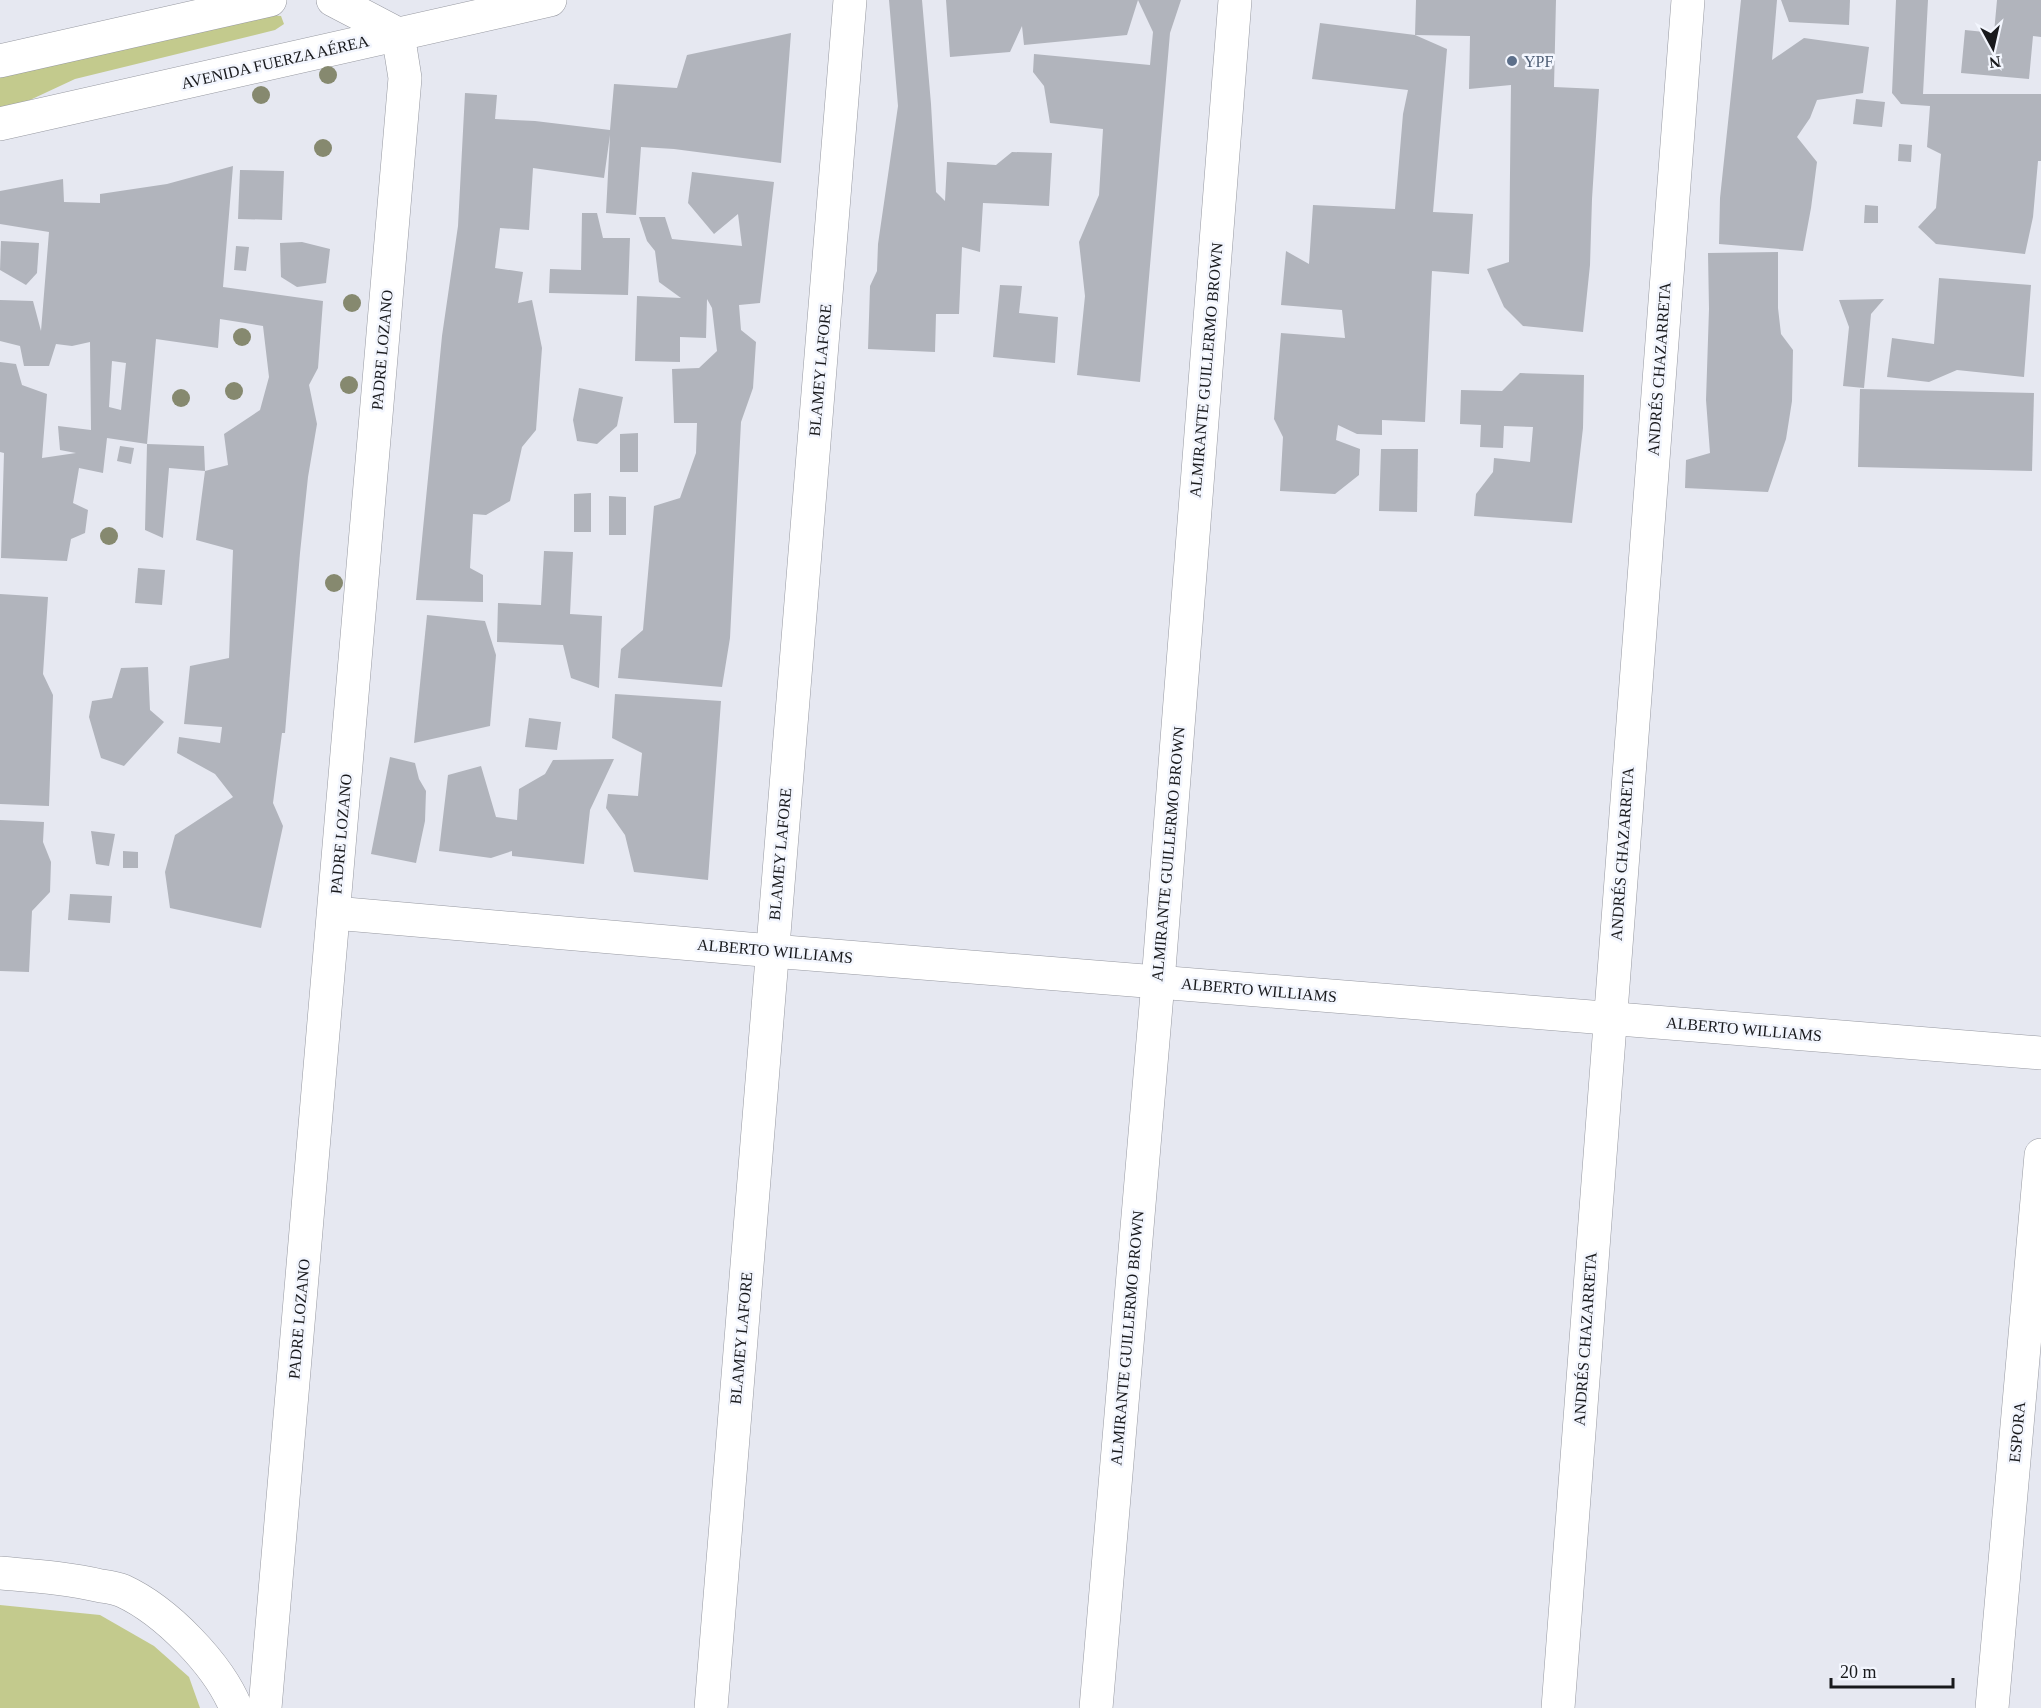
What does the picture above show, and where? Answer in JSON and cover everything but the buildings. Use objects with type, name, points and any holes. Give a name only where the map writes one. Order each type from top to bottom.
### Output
[{"type":"street","points":[[0,61],[270,0]]},
{"type":"street","points":[[333,0],[398,34]]},
{"type":"street","name":"AVENIDA FUERZA AÉREA","points":[[0,124],[550,0]]},
{"type":"street","name":"BLAMEY LAFORE","points":[[711,1708],[850,0]]},
{"type":"street","name":"ALMIRANTE GUILLERMO BROWN","points":[[1096,1708],[1158,982],[1235,0]]},
{"type":"street","name":"ANDRÉS CHAZARRETA","points":[[1558,1708],[1688,0]]},
{"type":"street","name":"PADRE LOZANO","points":[[265,1708],[405,78],[398,34]]},
{"type":"street","name":"ALBERTO WILLIAMS","points":[[334,913],[772,951],[2041,1053]]},
{"type":"street","name":"ESPORA","points":[[1992,1708],[2041,1155]]},
{"type":"street","points":[[0,1573],[75,1580],[122,1590],[168,1620],[200,1652],[229,1690],[236,1708]]},
{"type":"green space","points":[[270,15],[281,16],[284,24],[275,30],[75,79],[0,114],[0,61]]},
{"type":"green space","points":[[0,1605],[100,1615],[154,1646],[189,1677],[200,1708],[0,1708]]},
{"type":"place","name":"YPF","points":[[1512,61]]}]
